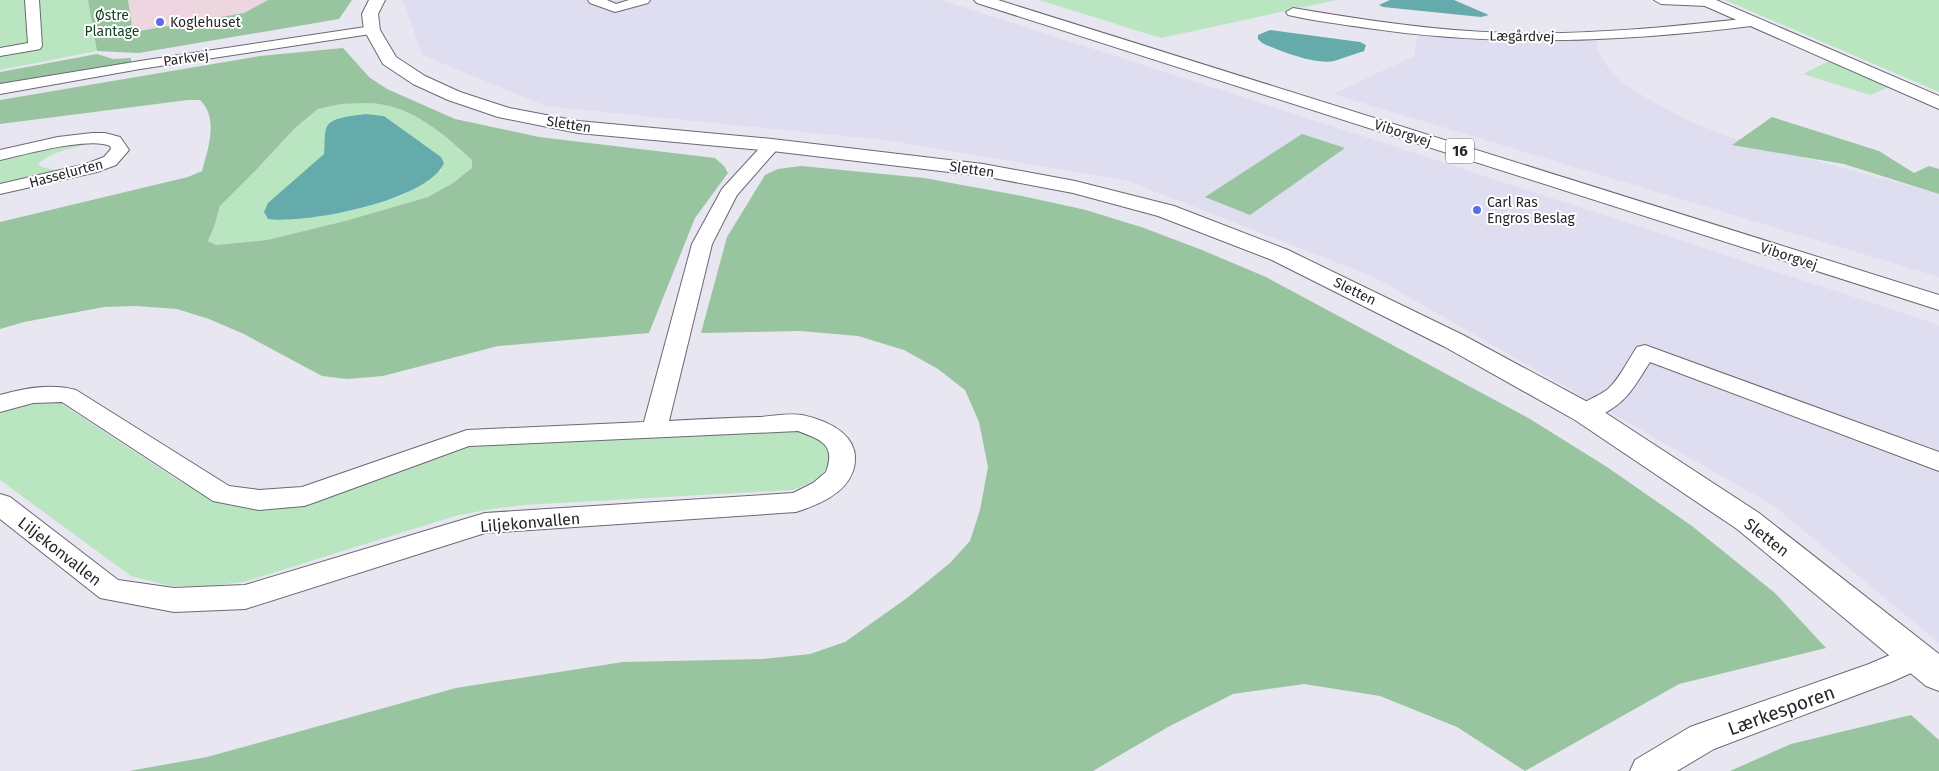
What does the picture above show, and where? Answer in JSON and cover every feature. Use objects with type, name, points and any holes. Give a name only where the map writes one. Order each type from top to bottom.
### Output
[{"type":"street","points":[[0,52],[35,46],[32,0]]},
{"type":"street","points":[[372,30],[370,14],[377,0]]},
{"type":"street","points":[[595,0],[615,8],[643,0]]},
{"type":"street","name":"Viborgvej","points":[[982,0],[1939,303]]},
{"type":"street","points":[[1661,0],[1705,1]]},
{"type":"street","name":"Lægårdvej","points":[[1705,1],[1939,103]]},
{"type":"street","name":"Lægårdvej","points":[[1293,12],[1380,26],[1508,37],[1605,36],[1751,22]]},
{"type":"street","name":"Parkvej","points":[[0,89],[140,65],[372,30]]},
{"type":"street","name":"Sletten","points":[[372,30],[389,60],[419,80],[454,96],[505,113],[578,127],[772,146],[983,170],[1076,186],[1166,211],[1280,255],[1454,341],[1585,413],[1748,521],[1929,665]]},
{"type":"street","name":"Hasselurten","points":[[0,155],[79,140],[113,140],[118,144],[120,150],[110,161],[91,168],[0,189]]},
{"type":"street","points":[[654,430],[702,244],[729,192],[772,146]]},
{"type":"street","points":[[1585,413],[1609,401],[1619,392],[1644,352],[1939,462]]},
{"type":"street","name":"Liljekonvallen","points":[[0,404],[26,395],[48,392],[68,394],[222,494],[259,500],[304,496],[468,438],[800,423],[824,431],[831,436],[838,442],[843,459],[838,477],[820,491],[796,502],[485,523],[245,597],[174,600],[110,590],[0,504]]},
{"type":"street","name":"Lærkesporen","points":[[1647,771],[1702,738],[1880,673],[1929,665]]},
{"type":"shaded area","name":"Koglehuset","points":[[128,0],[268,0],[244,13],[133,32]]},
{"type":"shaded area","points":[[403,0],[941,0],[1939,325],[1939,643],[1774,506],[1374,277],[1128,181],[894,141],[546,106],[422,55]]},
{"type":"shaded area","points":[[1418,34],[1491,40],[1598,41],[1598,50],[1606,65],[1623,83],[1653,102],[1693,123],[1733,138],[1939,194],[1939,277],[1333,94],[1414,56]]},
{"type":"green space","points":[[0,0],[88,0],[97,51],[0,70]]},
{"type":"green space","name":"Østre Plantage","points":[[88,0],[128,0],[133,32],[244,13],[268,0],[352,0],[339,19],[139,53],[97,51]]},
{"type":"green space","points":[[1039,0],[1336,0],[1161,38]]},
{"type":"green space","points":[[1725,0],[1939,0],[1939,92]]},
{"type":"green space","points":[[343,48],[369,77],[387,89],[455,119],[539,137],[715,158],[724,166],[728,173],[695,218],[649,333],[498,346],[383,376],[347,379],[322,376],[244,334],[209,319],[177,309],[136,306],[104,307],[24,322],[0,329],[0,222],[188,177],[202,171],[209,144],[211,125],[206,107],[200,100],[0,124],[0,100],[260,56]],"holes":[[[341,104],[379,104],[409,113],[431,126],[472,160],[472,168],[453,183],[428,197],[345,221],[267,240],[216,245],[208,241],[220,206],[295,128],[318,109]]]},
{"type":"green space","points":[[97,54],[113,59],[131,58],[131,62],[0,84],[0,72]]},
{"type":"green space","points":[[1829,61],[1889,87],[1870,95],[1803,74]]},
{"type":"green space","points":[[362,103],[397,108],[420,119],[442,134],[472,160],[472,168],[453,183],[428,197],[345,221],[267,240],[216,245],[208,241],[220,206],[295,128],[318,109],[341,104]],"holes":[[[366,114],[384,116],[441,157],[441,170],[410,192],[376,204],[338,213],[299,219],[268,218],[324,154],[338,119]]]},
{"type":"green space","points":[[1772,117],[1879,151],[1914,173],[1929,166],[1939,169],[1939,194],[1844,164],[1732,145]]},
{"type":"green space","points":[[1302,134],[1345,148],[1250,215],[1205,197]]},
{"type":"green space","points":[[94,142],[58,152],[38,164],[42,167],[58,171],[0,186],[0,157],[61,145]]},
{"type":"green space","points":[[801,166],[924,178],[1086,210],[1144,228],[1266,277],[1530,419],[1607,467],[1692,526],[1775,593],[1826,648],[1679,684],[1525,771],[1457,727],[1380,696],[1304,684],[1233,694],[1168,727],[1093,771],[129,771],[207,757],[456,688],[623,662],[763,659],[810,654],[845,642],[907,598],[950,563],[970,541],[980,510],[988,467],[979,422],[965,390],[938,369],[904,350],[858,336],[800,331],[701,333],[727,237],[765,175],[778,169]]},
{"type":"green space","points":[[23,401],[59,402],[179,481],[223,503],[247,508],[274,507],[457,449],[477,445],[789,430],[805,432],[818,438],[828,450],[831,460],[820,476],[792,490],[524,505],[491,509],[455,516],[244,582],[208,586],[170,586],[131,576],[0,480],[0,409]]},
{"type":"green space","points":[[1911,715],[1939,740],[1939,771],[1730,771],[1791,744]]},
{"type":"water","points":[[1390,0],[1454,0],[1489,15],[1481,17],[1383,7],[1379,5]]},
{"type":"water","points":[[1270,30],[1360,42],[1366,45],[1364,51],[1338,60],[1317,61],[1287,53],[1262,43],[1258,39],[1258,35]]},
{"type":"water","points":[[366,114],[384,116],[441,157],[444,163],[433,177],[391,199],[364,207],[309,218],[268,219],[264,212],[268,203],[324,154],[325,132],[328,125],[332,121],[343,117]]},
{"type":"place","name":"Koglehuset","points":[[160,22]]},
{"type":"place","name":"Carl Ras Engros Beslag","points":[[1477,210]]}]
